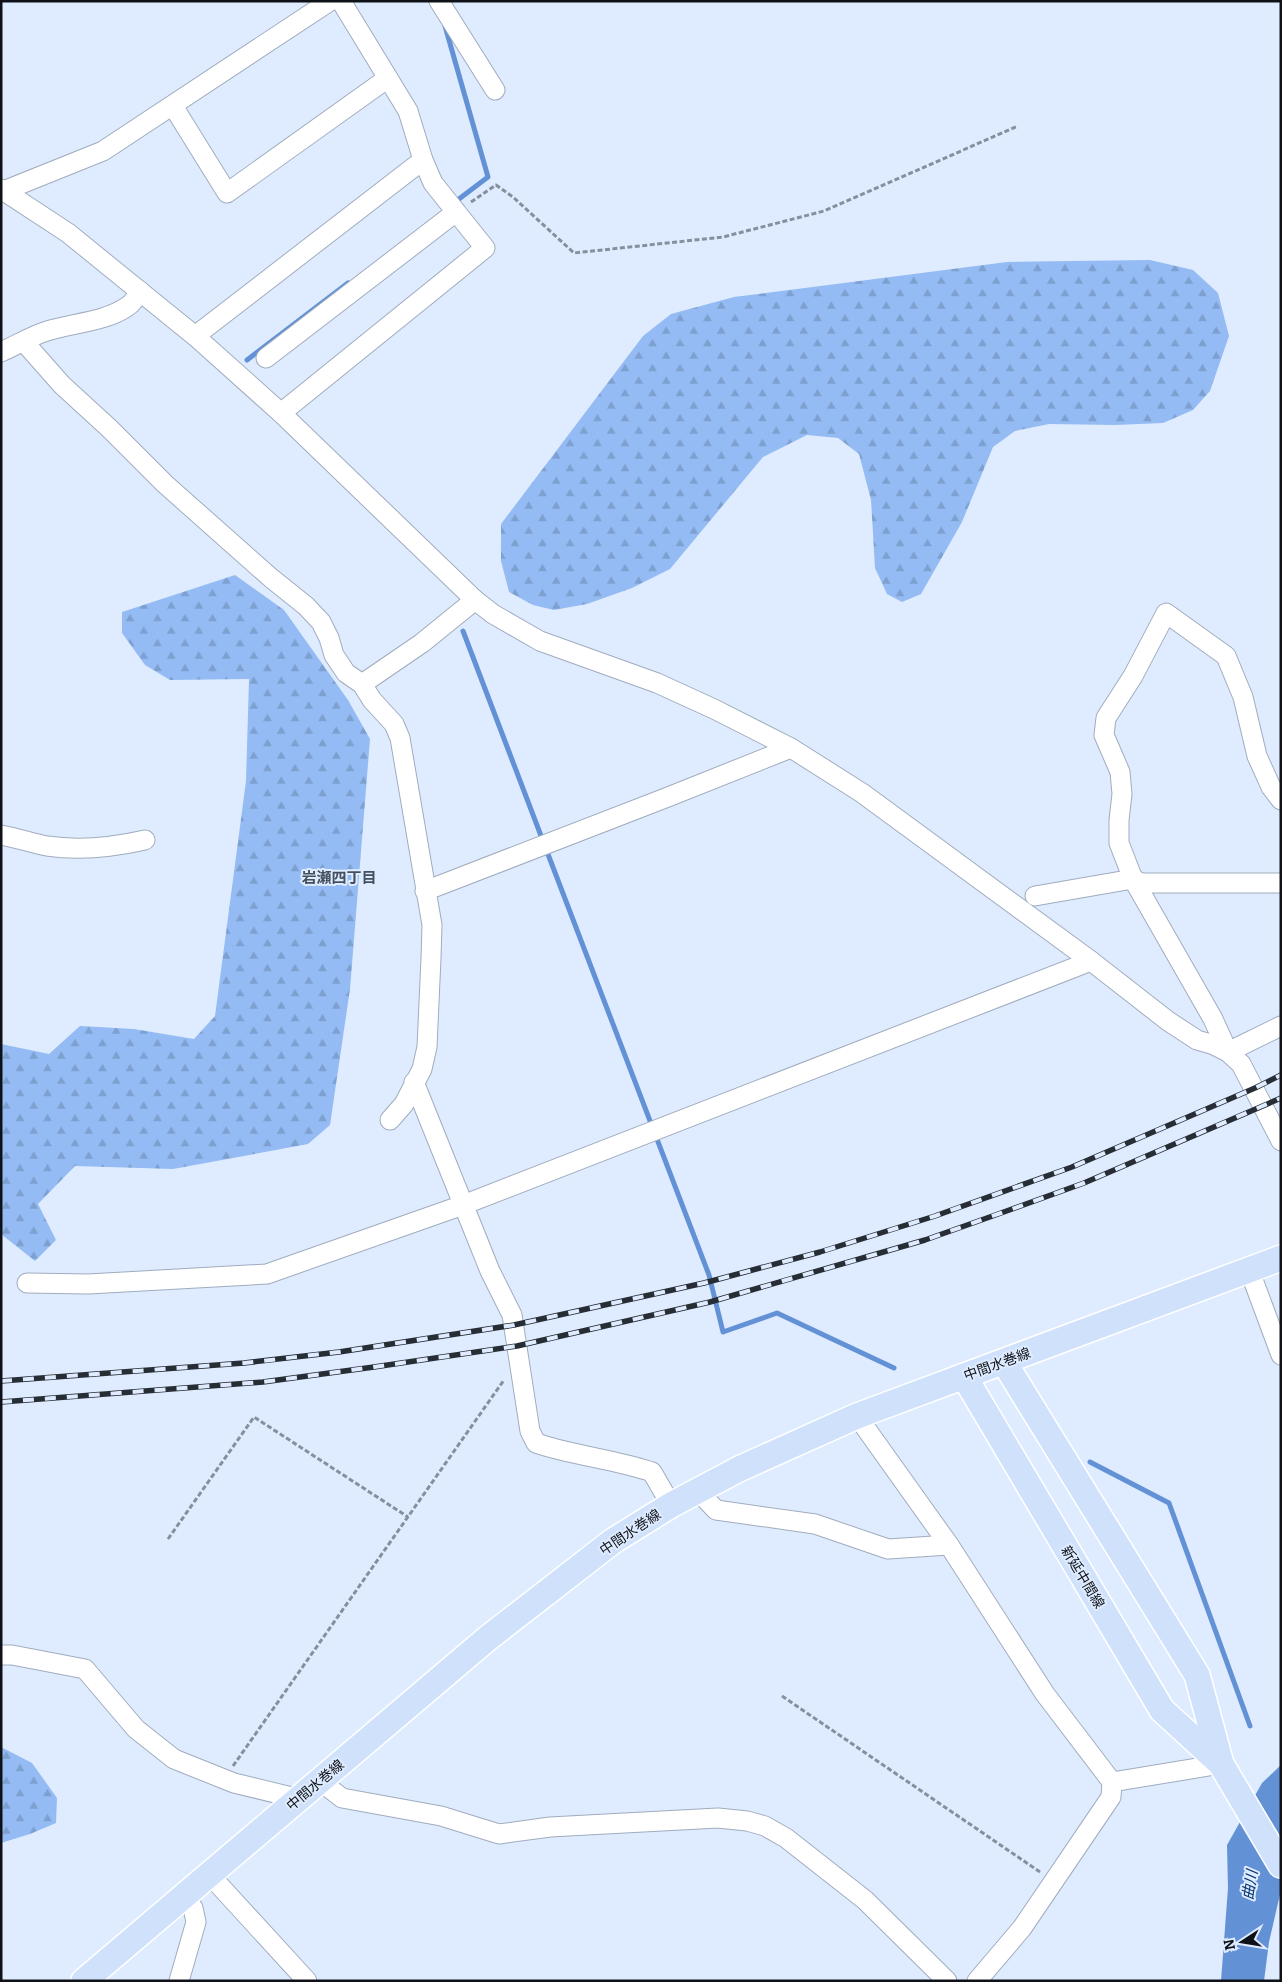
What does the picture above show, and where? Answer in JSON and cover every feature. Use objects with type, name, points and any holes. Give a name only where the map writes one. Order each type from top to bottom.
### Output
[{"type":"main road","name":"中間水巻線","points":[[84,1981],[488,1638],[613,1541],[671,1506],[739,1469],[857,1416],[1281,1258]]},
{"type":"main road","name":"新延中間線","points":[[1004,1362],[1197,1675],[1221,1764],[1281,1865]]},
{"type":"main road","name":"新延中間線","points":[[964,1376],[1162,1710],[1221,1764]]},
{"type":"street","points":[[2,191],[104,151],[330,1]]},
{"type":"street","points":[[281,413],[486,248],[433,183],[423,160],[408,111],[341,1]]},
{"type":"street","points":[[439,1],[495,90]]},
{"type":"street","points":[[173,106],[227,193],[388,78]]},
{"type":"street","points":[[195,336],[423,160]]},
{"type":"street","points":[[2,191],[68,232],[195,336],[281,413],[475,600],[493,614],[540,641],[657,683],[714,709],[791,748],[870,798],[1168,1021],[1197,1040],[1228,1052],[1241,1064],[1281,1141]]},
{"type":"street","points":[[266,358],[456,212]]},
{"type":"street","points":[[1,352],[24,342],[30,337],[49,330],[96,320],[129,306],[140,291]]},
{"type":"street","points":[[24,342],[62,385],[109,428],[165,484],[271,578],[306,606],[321,622],[329,638],[334,655],[346,673],[362,684],[372,700],[394,724],[400,738],[432,925],[427,1047],[422,1069],[404,1104],[390,1120]]},
{"type":"street","points":[[362,684],[422,643],[475,600]]},
{"type":"street","points":[[1228,1052],[1213,1019],[1133,879],[1119,843],[1122,794],[1120,772],[1104,734],[1106,718],[1133,676],[1166,613],[1226,656],[1243,697],[1256,756],[1271,787],[1281,800]]},
{"type":"street","points":[[425,891],[791,748]]},
{"type":"street","points":[[1,835],[48,846],[85,848],[126,845],[145,840]]},
{"type":"street","points":[[1035,896],[1133,879],[1141,883],[1281,883]]},
{"type":"street","points":[[27,1283],[88,1284],[267,1274],[463,1205],[1090,961]]},
{"type":"street","points":[[1228,1052],[1281,1026]]},
{"type":"street","points":[[414,1082],[490,1271],[512,1315],[530,1431],[536,1443],[549,1448],[631,1465],[652,1472],[671,1506]]},
{"type":"street","points":[[1249,1269],[1281,1355]]},
{"type":"street","points":[[857,1416],[949,1545],[1045,1694],[1112,1782],[1111,1797],[1022,1928],[978,1981]]},
{"type":"street","points":[[698,1491],[716,1510],[815,1524],[888,1549],[949,1545]]},
{"type":"street","points":[[1,1655],[12,1655],[85,1669],[136,1729],[174,1759],[224,1779],[300,1799]]},
{"type":"street","points":[[1112,1782],[1221,1764]]},
{"type":"street","points":[[320,1781],[342,1798],[441,1816],[499,1834],[550,1827],[694,1818],[747,1821],[765,1826],[786,1838],[865,1900],[947,1981]]},
{"type":"street","points":[[208,1874],[307,1981]]},
{"type":"street","points":[[179,1981],[196,1922],[193,1908],[183,1895]]},
{"type":"path","points":[[456,212],[496,185],[513,197],[574,253],[723,237],[824,211],[1018,126]]},
{"type":"path","points":[[224,1779],[505,1378],[521,1372]]},
{"type":"path","points":[[168,1539],[254,1417],[408,1516]]},
{"type":"path","points":[[782,1696],[1054,1881]]},
{"type":"green space","points":[[1150,260],[1193,270],[1218,293],[1229,336],[1210,391],[1193,410],[1163,423],[1115,425],[1049,424],[1015,431],[993,447],[962,522],[921,594],[902,602],[887,594],[875,568],[871,500],[859,454],[838,438],[807,435],[763,457],[670,569],[632,588],[587,604],[554,610],[533,605],[509,592],[501,561],[501,524],[643,336],[671,314],[734,297],[1007,262]]},
{"type":"green space","points":[[235,575],[284,610],[348,700],[370,739],[350,989],[330,1125],[308,1144],[173,1169],[75,1166],[38,1204],[56,1240],[35,1261],[1,1234],[1,1044],[49,1054],[80,1026],[134,1029],[194,1039],[215,1016],[246,781],[249,679],[170,680],[145,665],[122,633],[122,612]]},
{"type":"green space","points":[[1,1747],[32,1763],[57,1798],[56,1823],[1,1843]]},
{"type":"water","name":"曲川","points":[[1281,1765],[1281,1890],[1269,1942],[1264,1981],[1221,1981],[1228,1888],[1227,1845],[1262,1783]]},
{"type":"waterway","points":[[445,26],[488,177],[455,202]]},
{"type":"waterway","points":[[247,360],[348,283]]},
{"type":"waterway","points":[[463,631],[543,841]]},
{"type":"waterway","points":[[546,849],[709,1275],[723,1332],[777,1313],[894,1368]]},
{"type":"waterway","points":[[1090,1462],[1169,1503],[1250,1726]]},
{"type":"railway","points":[[1,1381],[244,1363],[339,1352],[514,1325],[704,1283],[820,1252],[935,1216],[1072,1167],[1281,1075]]},
{"type":"railway","points":[[1,1402],[263,1382],[374,1367],[517,1346],[710,1302],[925,1240],[1001,1213],[1084,1183],[1281,1098]]},
{"type":"district","name":"岩瀬四丁目","points":[[339,878]]}]
